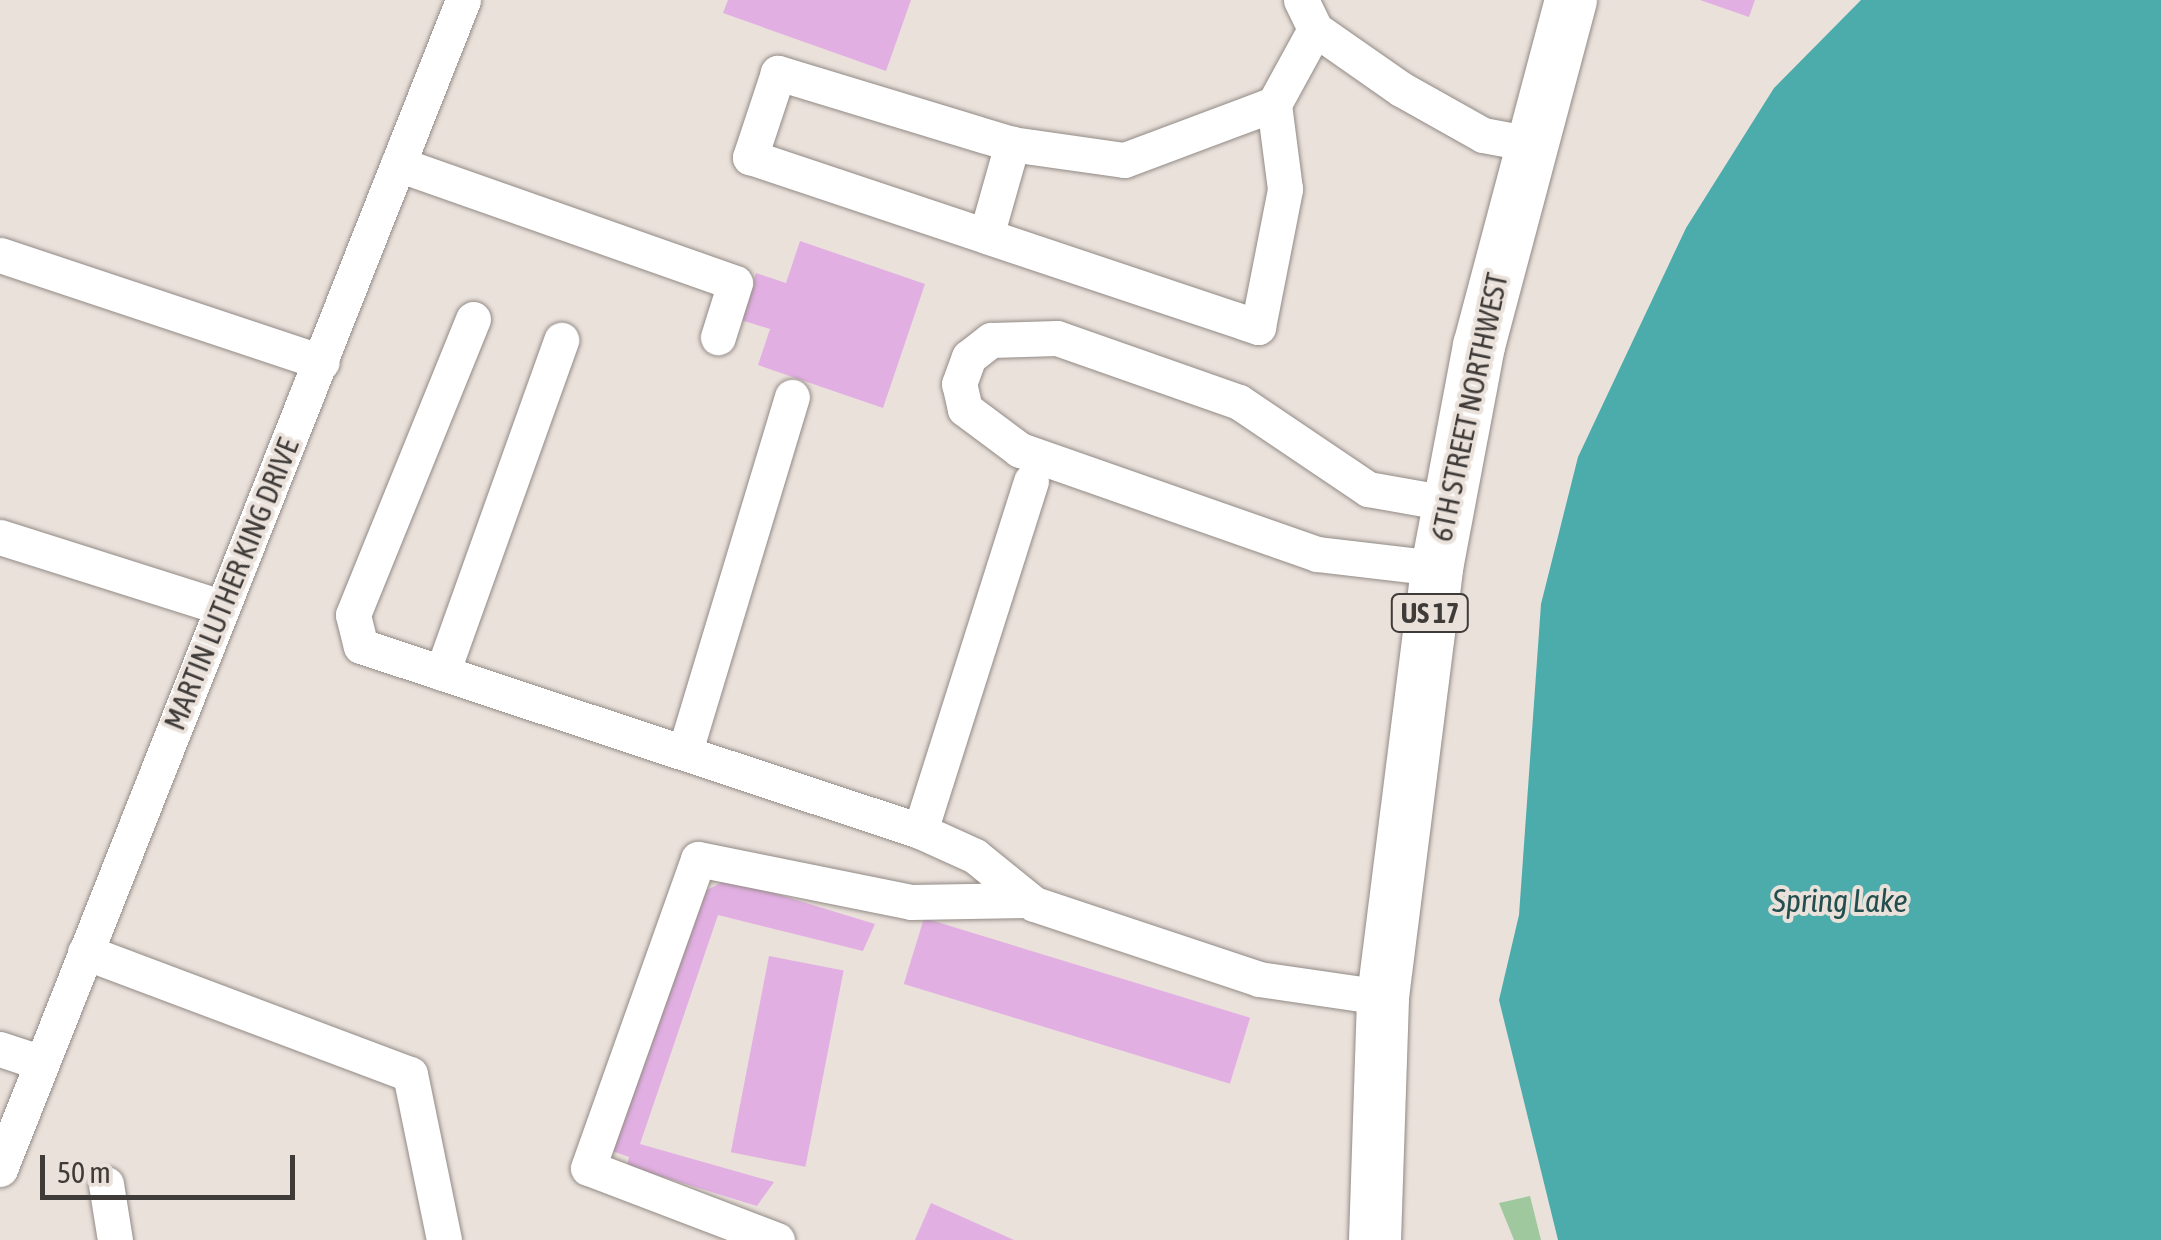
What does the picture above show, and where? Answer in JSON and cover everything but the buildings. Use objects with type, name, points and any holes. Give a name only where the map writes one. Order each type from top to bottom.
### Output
[{"type":"highway","name":"6TH STREET NORTHWEST","points":[[1374,1240],[1383,997],[1436,568],[1531,144],[1571,0]]},
{"type":"street","name":"MARTIN LUTHER KING DRIVE","points":[[0,1169],[463,0]]},
{"type":"street","points":[[1274,104],[1124,160],[1012,144],[778,73],[750,157],[1258,327],[1285,189],[1274,104],[1308,15],[1483,136],[1531,144]]},
{"type":"street","points":[[986,236],[1012,144]]},
{"type":"street","points":[[398,164],[735,282],[718,337]]},
{"type":"street","points":[[0,255],[322,362]]},
{"type":"street","points":[[473,319],[353,615],[361,646],[920,831],[975,856],[1027,900]]},
{"type":"street","points":[[1436,568],[1317,554],[1020,450],[965,410],[959,384],[969,357],[990,340],[1057,338],[1239,402],[1368,489],[1448,503]]},
{"type":"street","points":[[442,673],[561,340]]},
{"type":"street","points":[[685,751],[792,397]]},
{"type":"street","points":[[920,831],[1031,481]]},
{"type":"street","points":[[0,537],[221,607]]},
{"type":"street","points":[[777,1240],[588,1168],[698,859],[911,902],[1027,900],[1259,979],[1383,997]]},
{"type":"street","points":[[86,952],[410,1074],[444,1240]]},
{"type":"street","points":[[0,1049],[42,1063]]},
{"type":"street","points":[[106,1184],[115,1240]]},
{"type":"green space","points":[[1530,1196],[1541,1240],[1514,1240],[1499,1203]]},
{"type":"water","name":"Spring Lake","points":[[1861,0],[2161,0],[2161,1240],[1558,1240],[1499,1000],[1519,915],[1541,604],[1578,457],[1686,228],[1774,88]]}]
